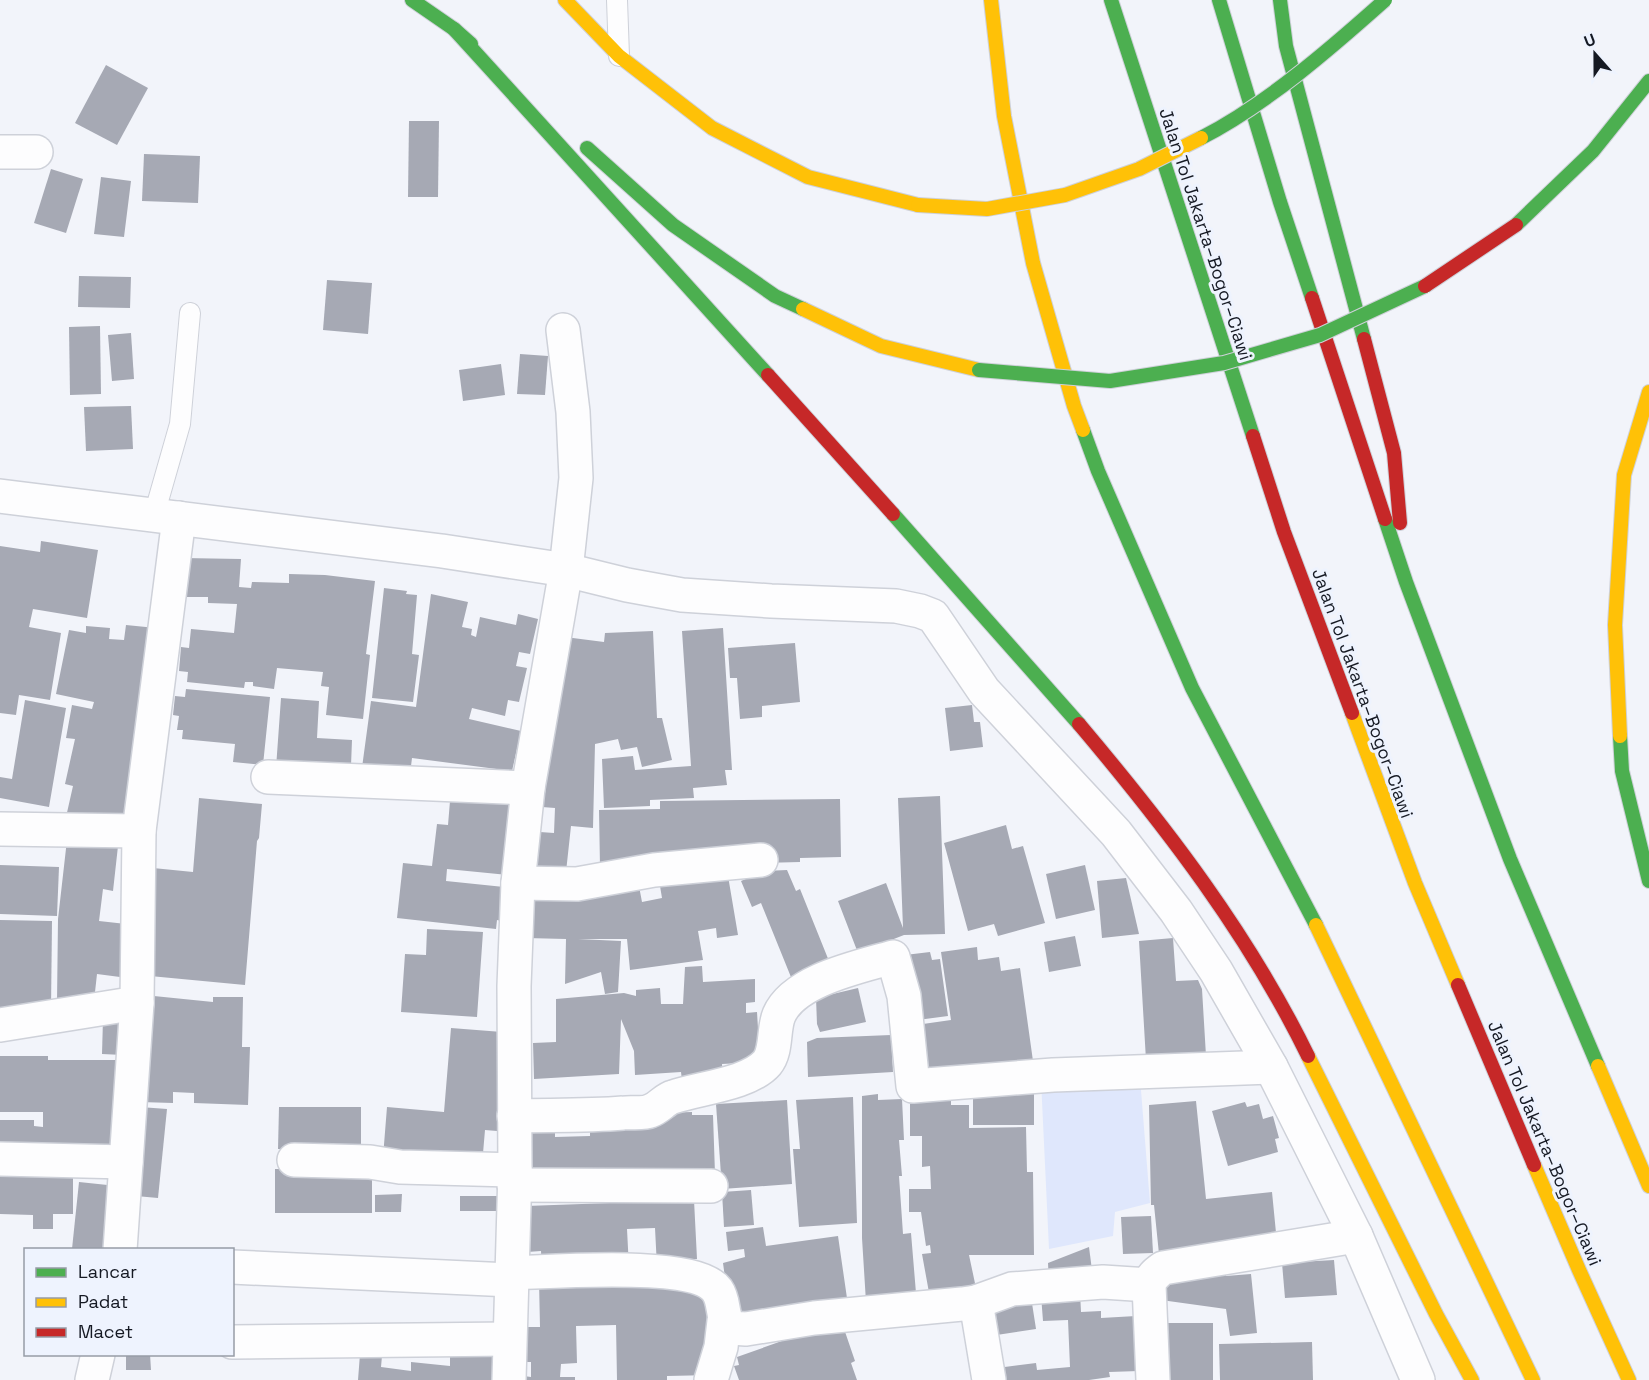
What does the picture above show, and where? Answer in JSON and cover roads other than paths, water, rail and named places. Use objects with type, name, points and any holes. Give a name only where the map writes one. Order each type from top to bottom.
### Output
[{"type":"highway","points":[[412,0],[454,29],[550,115]]},
{"type":"highway","points":[[565,0],[619,56],[712,128],[808,177],[918,206],[987,209],[1065,195],[1139,170],[1232,122],[1333,46],[1385,0]]},
{"type":"highway","points":[[991,0],[1004,116],[1033,263],[1074,406],[1098,471],[1192,688],[1305,902],[1533,1380]]},
{"type":"highway","name":"Jalan Tol Jakarta–Bogor–Ciawi","points":[[1112,0],[1284,532],[1411,872],[1574,1259],[1629,1380]]},
{"type":"highway","points":[[1219,0],[1280,202],[1406,582],[1510,859],[1649,1186]]},
{"type":"highway","points":[[1280,0],[1286,46],[1394,453],[1406,582]]},
{"type":"highway","points":[[454,29],[826,438],[1063,706],[1119,772],[1226,913],[1294,1027],[1436,1314],[1472,1380]]},
{"type":"highway","points":[[576,138],[673,225],[775,296],[881,346],[979,370],[1110,381],[1224,363],[1320,335],[1420,290],[1516,225],[1593,151],[1649,81]]},
{"type":"highway","points":[[1649,392],[1624,475],[1615,625],[1622,771],[1649,881]]},
{"type":"street","points":[[0,152],[36,152]]},
{"type":"street","points":[[509,1380],[508,1339],[514,1178],[514,986],[518,883],[528,788],[566,570],[576,478],[575,434],[563,330]]},
{"type":"street","points":[[0,496],[442,551],[566,570],[627,585],[682,595],[896,606],[933,616],[984,691],[1116,833],[1176,911],[1216,971],[1271,1067],[1356,1236],[1418,1380]]},
{"type":"street","points":[[120,1248],[137,1003],[139,831],[166,516]]},
{"type":"street","points":[[268,777],[528,788]]},
{"type":"street","points":[[0,829],[139,831]]},
{"type":"street","points":[[518,883],[578,884],[654,870],[761,860]]},
{"type":"street","points":[[514,1116],[650,1111],[671,1097],[716,1087],[753,1073],[767,1063],[779,1014],[792,995],[823,979],[893,957],[904,996],[913,1086],[1053,1075],[1271,1067]]},
{"type":"street","points":[[0,1025],[137,1003]]},
{"type":"street","points":[[0,1159],[126,1162]]},
{"type":"street","points":[[294,1160],[370,1162],[514,1178],[711,1186]]},
{"type":"street","points":[[1153,1380],[1149,1285],[1151,1278],[1163,1268],[1356,1236]]},
{"type":"street","points":[[234,1267],[512,1276],[647,1270],[689,1275],[705,1281],[717,1290],[721,1300],[724,1320],[721,1347],[711,1380]]},
{"type":"street","points":[[724,1320],[731,1328],[746,1329],[814,1318],[976,1302],[1012,1289],[1103,1282],[1149,1285]]},
{"type":"street","points":[[976,1302],[989,1380]]},
{"type":"street","points":[[234,1342],[508,1339]]},
{"type":"street","points":[[92,1380],[98,1356]]},
{"type":"lane","points":[[616,0],[619,56]]},
{"type":"lane","points":[[166,516],[180,424],[190,313]]}]
